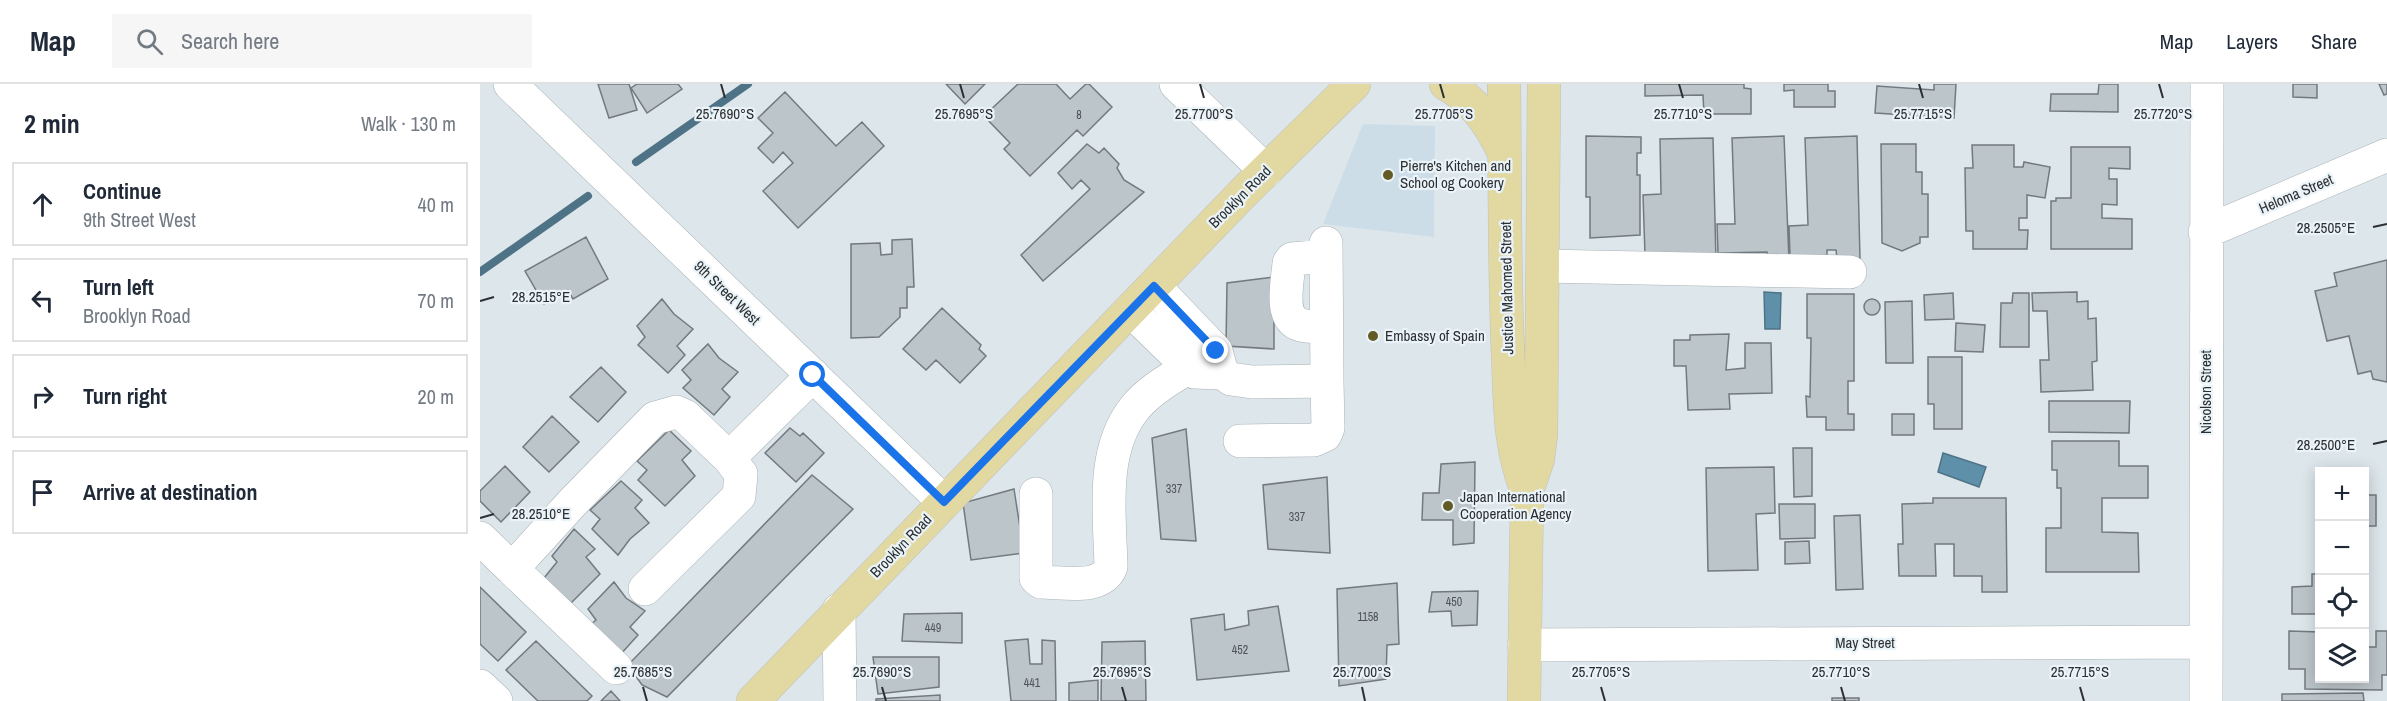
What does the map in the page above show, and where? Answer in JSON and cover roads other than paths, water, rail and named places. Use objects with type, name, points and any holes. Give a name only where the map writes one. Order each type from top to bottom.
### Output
[{"type":"main road","points":[[1347,92],[1379,84]]},
{"type":"main road","points":[[1446,84],[1478,110],[1492,129],[1505,155]]},
{"type":"main road","name":"Justice Mahomed Street","points":[[1504,84],[1505,290],[1512,438],[1516,465],[1527,490]]},
{"type":"main road","name":"Justice Mahomed Street","points":[[1524,701],[1527,490],[1538,459],[1541,434],[1544,84]]},
{"type":"main road","name":"Brooklyn Road","points":[[753,701],[1130,310],[1347,92]]},
{"type":"street","name":"9th Street West","points":[[510,84],[944,502]]},
{"type":"street","points":[[1176,84],[1266,171]]},
{"type":"street","name":"Nicolson Street","points":[[2206,701],[2207,84]]},
{"type":"street","name":"Heloma Street","points":[[2205,232],[2387,155]]},
{"type":"street","points":[[1240,441],[1314,440],[1325,435],[1328,428],[1325,327],[1294,322],[1287,305],[1289,263],[1292,259],[1326,249]]},
{"type":"street","points":[[1543,267],[1850,272]]},
{"type":"street","points":[[1154,286],[1216,351],[1222,373]]},
{"type":"street","points":[[1130,310],[1194,372],[1222,373],[1231,379],[1252,382],[1327,381]]},
{"type":"street","points":[[1036,494],[1036,578],[1041,582],[1084,583],[1107,576],[1111,567],[1112,461],[1117,441],[1134,409],[1152,391],[1189,367]]},
{"type":"street","points":[[729,458],[813,375]]},
{"type":"street","points":[[513,569],[573,502],[655,418],[676,412],[685,416],[729,458],[741,474],[739,496],[645,589]]},
{"type":"street","points":[[480,538],[616,669]]},
{"type":"street","points":[[839,610],[840,701]]},
{"type":"street","name":"May Street","points":[[1524,645],[2206,642]]},
{"type":"street","points":[[480,686],[496,701]]},
{"type":"water","points":[[1764,292],[1781,293],[1780,329],[1765,329]]},
{"type":"water","points":[[1943,453],[1986,467],[1979,487],[1938,472]]},
{"type":"waterway","points":[[636,162],[748,84]]},
{"type":"waterway","points":[[480,272],[588,196]]},
{"type":"place","name":"Pierre's Kitchen and School og Cookery","points":[[1388,175]]},
{"type":"place","name":"Embassy of Spain","points":[[1373,336]]},
{"type":"place","name":"Japan International Cooperation Agency","points":[[1448,506]]}]
